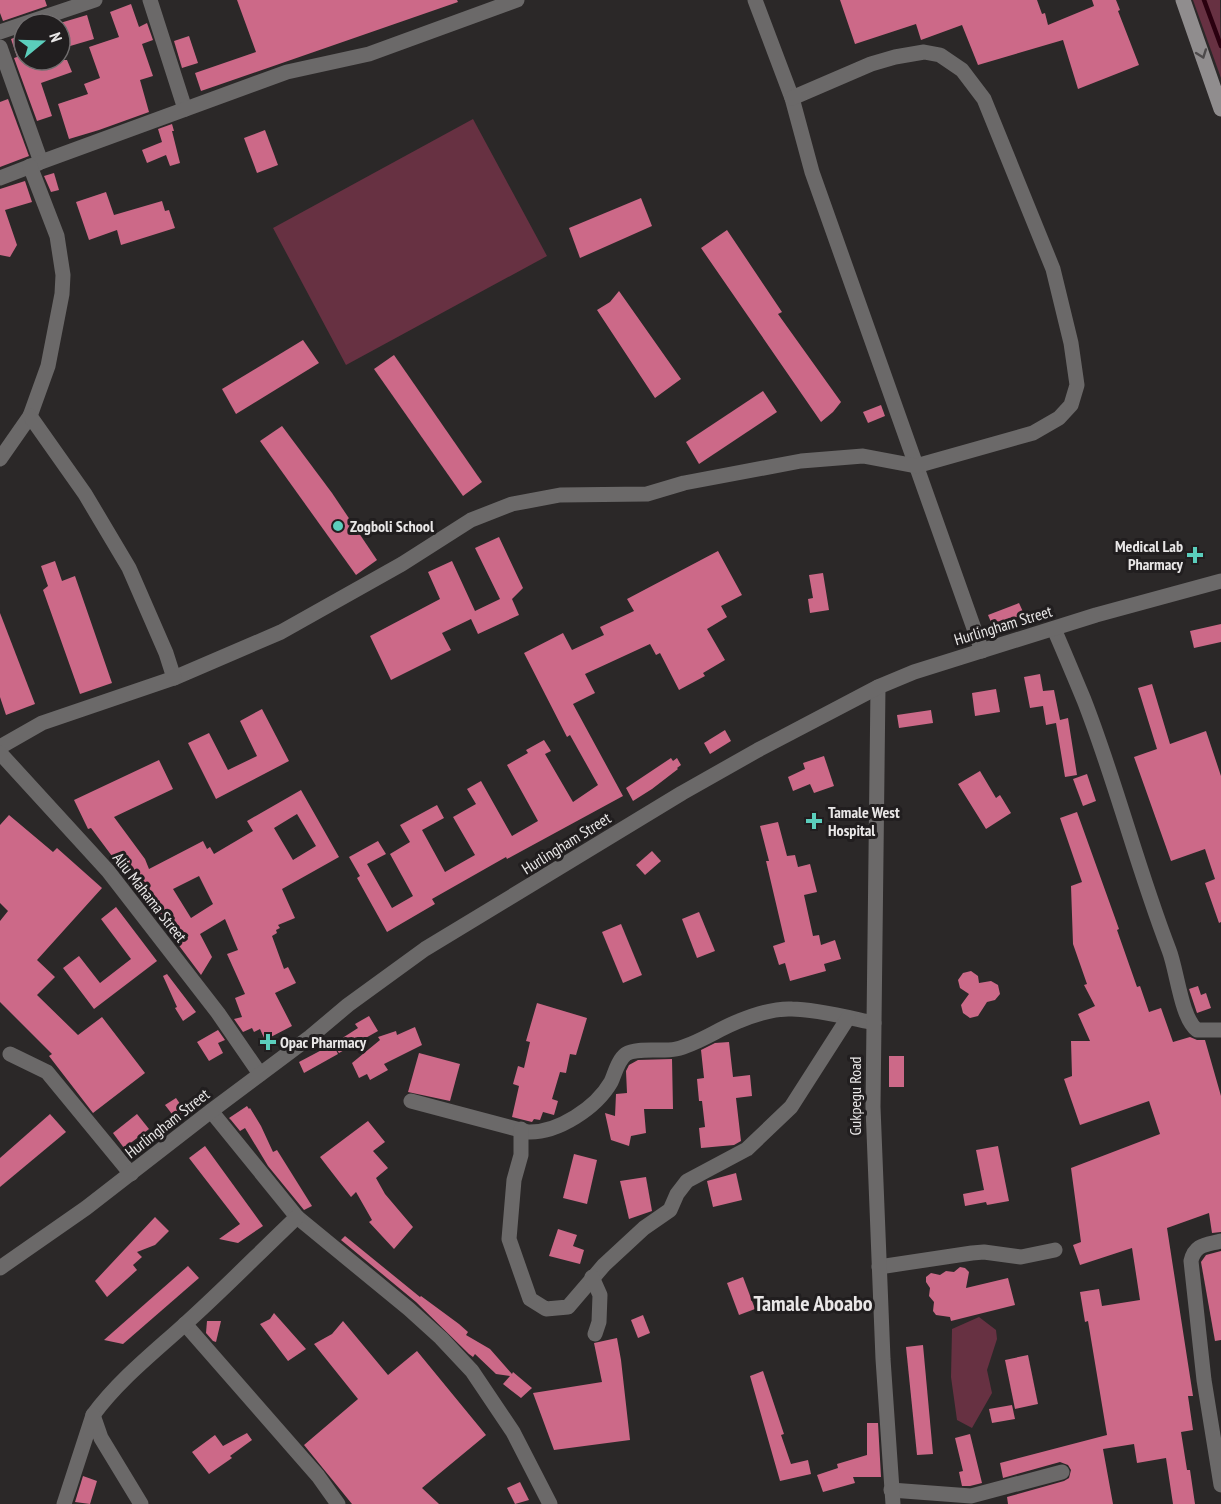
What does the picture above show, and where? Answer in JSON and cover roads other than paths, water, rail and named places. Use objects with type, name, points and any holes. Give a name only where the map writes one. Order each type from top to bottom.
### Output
[{"type":"main road","points":[[1183,0],[1221,108]]},
{"type":"street","points":[[0,32],[95,0]]},
{"type":"street","points":[[150,0],[185,109]]},
{"type":"street","points":[[0,178],[287,72],[369,54],[517,0]]},
{"type":"street","points":[[755,0],[792,98],[812,171],[982,651]]},
{"type":"street","points":[[0,47],[57,236],[63,275],[60,305],[48,366],[30,416],[0,459]]},
{"type":"street","points":[[0,747],[42,723],[174,678],[281,632],[402,564],[471,520],[512,504],[560,495],[647,494],[684,483],[801,460],[863,456],[916,466],[1033,433],[1059,418],[1071,405],[1077,385],[1071,343],[1053,269],[984,99],[962,70],[940,55],[924,52],[871,64],[792,98]]},
{"type":"street","points":[[30,416],[85,494],[129,568],[166,653],[174,678]]},
{"type":"street","name":"Hurlingham Street","points":[[0,1268],[86,1208],[310,1037],[348,1005],[425,949],[682,794],[797,728],[914,672],[1096,615],[1221,581]]},
{"type":"street","points":[[1054,628],[1084,700],[1104,757],[1142,875],[1174,963],[1188,1018],[1197,1030],[1221,1030]]},
{"type":"street","name":"Gukpegu Road","points":[[879,687],[874,1172],[892,1497]]},
{"type":"street","name":"Aliu Mahama Street","points":[[0,753],[108,871],[218,1013],[260,1074]]},
{"type":"street","points":[[411,1101],[528,1132],[538,1132],[550,1129],[575,1116],[598,1100],[624,1056],[634,1051],[678,1049],[737,1021],[767,1011],[793,1009],[874,1023]]},
{"type":"street","points":[[521,1129],[521,1155],[514,1180],[509,1239],[530,1299],[546,1309],[568,1307],[592,1277],[644,1228],[670,1210],[677,1194],[687,1181],[747,1149],[791,1107],[848,1018]]},
{"type":"street","points":[[10,1054],[47,1072],[131,1174]]},
{"type":"street","points":[[211,1111],[297,1217],[409,1309],[472,1371],[513,1432],[550,1504]]},
{"type":"street","points":[[64,1504],[93,1415],[109,1394],[135,1367],[185,1324],[297,1217]]},
{"type":"street","points":[[1221,1242],[1199,1246],[1193,1252],[1191,1261],[1204,1380],[1221,1485]]},
{"type":"street","points":[[879,1267],[972,1253],[984,1252],[1021,1257],[1055,1250]]},
{"type":"street","points":[[592,1277],[600,1295],[599,1322],[595,1334]]},
{"type":"street","points":[[185,1324],[318,1476],[338,1504]]},
{"type":"street","points":[[93,1415],[101,1438],[141,1504]]},
{"type":"street","points":[[892,1497],[971,1496],[1062,1472]]},
{"type":"waterway","points":[[1204,0],[1221,46]]},
{"type":"place","name":"Zogboli School","points":[[338,526]]},
{"type":"place","name":"Medical Lab Pharmacy","points":[[1195,555]]},
{"type":"place","name":"Tamale West Hospital","points":[[814,821]]},
{"type":"place","name":"Opac Pharmacy","points":[[268,1042]]},
{"type":"district","name":"Tamale Aboabo","points":[[813,1303]]}]
